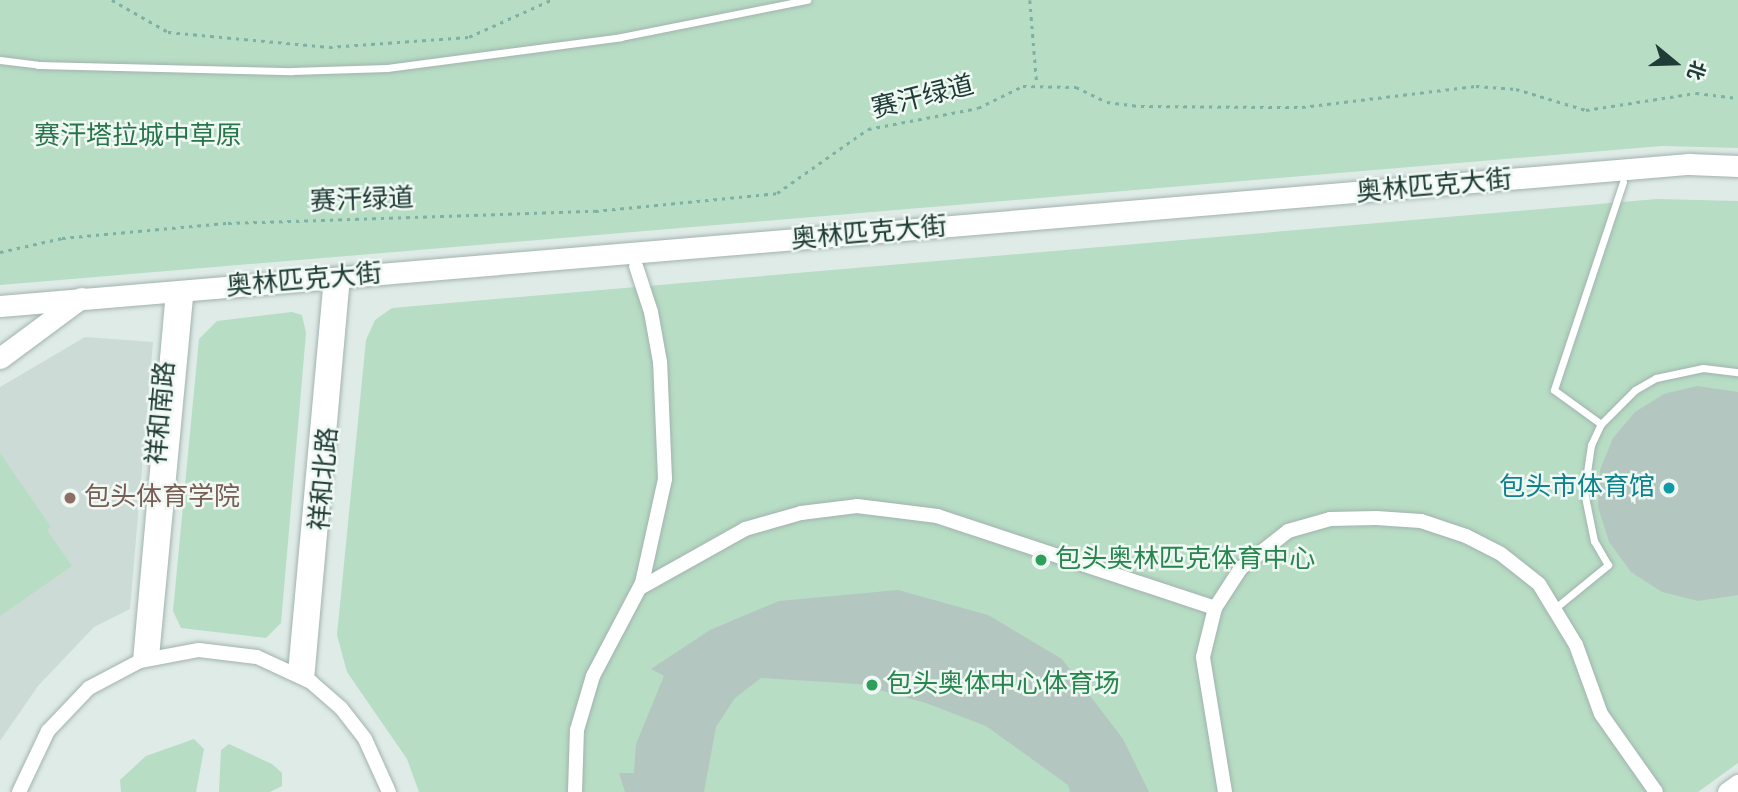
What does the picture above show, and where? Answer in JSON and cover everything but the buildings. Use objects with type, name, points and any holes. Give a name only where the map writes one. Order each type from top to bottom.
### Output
[{"type":"main road","name":"奥林匹克大街","points":[[0,306],[59,307],[337,284],[1689,164],[1738,166]]},
{"type":"main road","name":"奥林匹克大街","points":[[337,284],[636,265],[1623,182],[1738,178]]},
{"type":"main road","name":"奥林匹克大街","points":[[59,307],[81,298],[179,297]]},
{"type":"main road","points":[[0,340],[34,316],[59,307]]},
{"type":"main road","points":[[0,358],[59,307]]},
{"type":"main road","points":[[0,318],[34,316]]},
{"type":"street","points":[[575,792],[577,730],[593,676],[640,588],[655,539],[665,479],[665,408],[651,312],[636,265]]},
{"type":"street","name":"祥和北路","points":[[301,677],[337,284]]},
{"type":"street","name":"祥和南路","points":[[146,659],[179,297]]},
{"type":"street","points":[[640,588],[745,529],[801,513],[857,506],[937,516],[1216,608]]},
{"type":"street","points":[[1225,792],[1203,657],[1216,608],[1241,568],[1288,531],[1329,519],[1376,518],[1420,522],[1466,536],[1502,554],[1539,584],[1576,645],[1601,714],[1656,792]]},
{"type":"street","points":[[19,792],[37,747],[60,715],[105,677],[146,659],[219,650],[257,657],[301,677],[354,722],[375,756],[389,792]]},
{"type":"street","points":[[1727,792],[1738,784]]},
{"type":"lane","points":[[0,60],[38,65],[266,70],[387,68],[621,37],[807,0]]},
{"type":"lane","points":[[1601,424],[1554,390],[1623,182]]},
{"type":"lane","points":[[1554,609],[1608,565],[1594,541],[1584,492],[1591,445],[1601,424],[1635,390],[1656,378],[1703,368],[1738,372]]},
{"type":"path","points":[[112,0],[168,33],[330,47],[469,37],[551,0]]},
{"type":"path","points":[[1030,0],[1037,85]]},
{"type":"path","name":"赛汗绿道","points":[[0,251],[62,238],[228,223],[595,211],[777,193],[868,129],[978,108],[997,95],[1037,85],[1076,87],[1107,102],[1141,106],[1302,107],[1476,86],[1516,89],[1586,110],[1696,93],[1738,98]]},
{"type":"shaded area","name":"包头体育学院","points":[[85,337],[153,342],[130,609],[94,627],[38,686],[0,741],[0,387]]},
{"type":"green space","name":"赛汗塔拉城中草原","points":[[0,0],[1738,0],[1738,148],[1662,146],[0,285]]},
{"type":"green space","name":"包头奥林匹克体育中心","points":[[1657,199],[1738,201],[1738,763],[1698,792],[419,792],[407,759],[347,672],[337,635],[366,340],[375,320],[392,308]]},
{"type":"green space","points":[[292,312],[302,315],[306,333],[281,623],[266,638],[181,628],[173,611],[199,339],[217,321]]},
{"type":"green space","points":[[0,453],[51,527],[47,530],[72,566],[0,616]]},
{"type":"green space","points":[[194,739],[204,749],[196,792],[121,792],[120,780],[146,756]]},
{"type":"green space","points":[[229,744],[272,764],[282,773],[282,786],[270,792],[219,792],[221,750]]},
{"type":"place","name":"包头市体育馆","points":[[1669,488]]},
{"type":"place","name":"包头体育学院","points":[[70,498]]},
{"type":"place","name":"包头奥林匹克体育中心","points":[[1041,560]]},
{"type":"place","name":"包头奥体中心体育场","points":[[872,685]]}]
